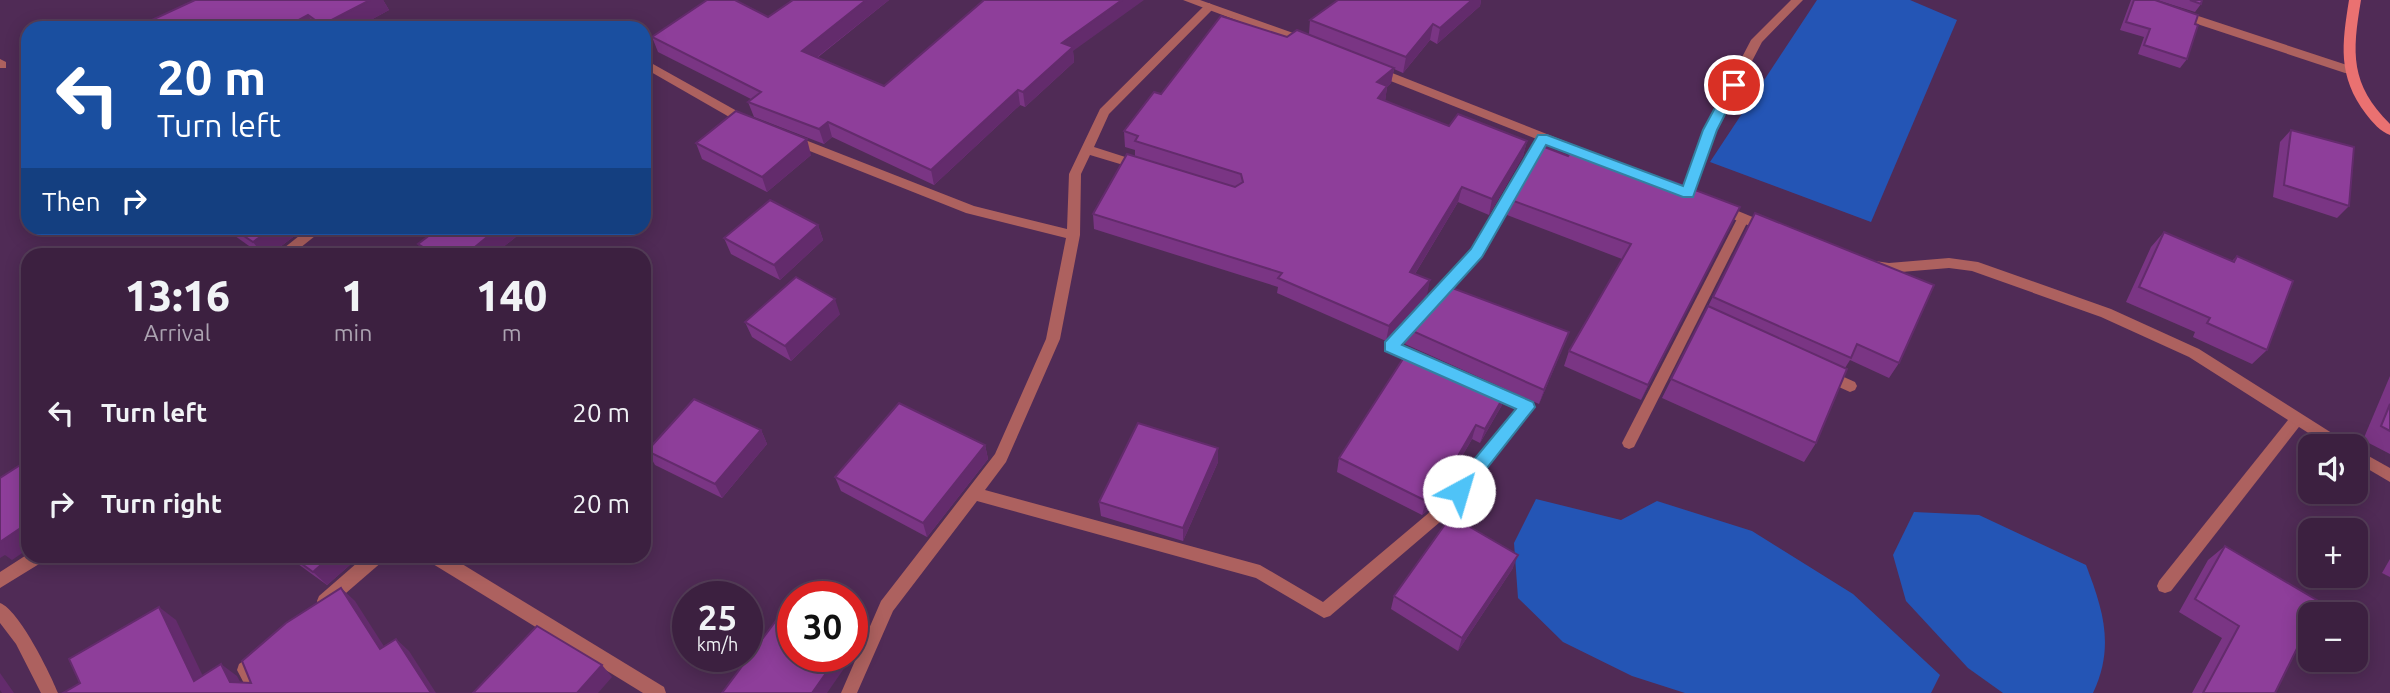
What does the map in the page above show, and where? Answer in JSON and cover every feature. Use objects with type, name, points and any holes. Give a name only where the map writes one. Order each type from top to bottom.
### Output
[{"type":"main road","points":[[2356,0],[2347,46],[2349,70],[2371,114],[2390,131]]},
{"type":"street","points":[[1189,0],[1324,49]]},
{"type":"street","points":[[1780,233],[1694,196],[1710,130],[1757,40],[1797,0]]},
{"type":"street","points":[[849,693],[887,606],[1001,458],[1054,340],[1073,236],[1075,174],[1104,112],[1209,7]]},
{"type":"street","points":[[2165,9],[2349,70]]},
{"type":"street","points":[[1360,64],[1620,167]]},
{"type":"street","points":[[651,67],[738,118],[971,210],[1073,236]]},
{"type":"street","points":[[1440,368],[1391,347],[1476,253],[1542,138]]},
{"type":"street","points":[[1086,149],[1148,168]]},
{"type":"street","points":[[1629,443],[1700,318],[1743,219]]},
{"type":"street","points":[[291,248],[308,235]]},
{"type":"street","points":[[1866,264],[1889,268],[1948,263],[1973,266],[2106,313],[2193,353],[2321,434]]},
{"type":"street","points":[[1814,369],[1850,386]]},
{"type":"street","points":[[974,493],[1260,572],[1324,611],[1442,512],[1527,407],[1478,385]]},
{"type":"street","points":[[2165,586],[2297,419]]},
{"type":"street","points":[[2368,463],[2390,477]]},
{"type":"street","points":[[0,581],[27,563]]},
{"type":"street","points":[[316,609],[369,563]]},
{"type":"street","points":[[445,563],[659,693]]},
{"type":"street","points":[[0,610],[22,639],[50,693]]},
{"type":"street","points":[[258,693],[245,670],[275,644]]},
{"type":"water","points":[[1817,0],[1910,0],[1957,20],[1871,222],[1710,162]]},
{"type":"water","points":[[1536,499],[1621,520],[1657,501],[1752,531],[1853,594],[1940,675],[1931,693],[1685,693],[1632,676],[1563,642],[1518,598],[1514,543]]},
{"type":"water","points":[[1914,512],[1979,515],[2086,565],[2101,613],[2105,644],[2104,660],[2093,693],[2003,693],[1968,668],[1906,601],[1893,555]]},
{"type":"building","points":[[195,0],[370,0],[330,21],[316,21],[308,15],[297,21],[150,21]]},
{"type":"building","points":[[707,0],[735,0],[768,17],[793,0],[866,0],[802,51],[884,86],[984,0],[1122,0],[1062,43],[1073,47],[1023,92],[1018,90],[931,170],[828,122],[819,129],[748,102],[761,92],[652,37]]},
{"type":"building","points":[[1338,0],[1472,0],[1440,28],[1433,24],[1406,57],[1310,20]]},
{"type":"building","points":[[2134,0],[2155,0],[2198,15],[2195,24],[2198,25],[2187,59],[2144,45],[2150,29],[2126,22]]},
{"type":"building","points":[[1221,16],[1287,37],[1297,30],[1394,68],[1377,82],[1387,86],[1378,98],[1449,126],[1458,114],[1527,141],[1492,199],[1462,187],[1410,272],[1430,280],[1389,326],[1278,278],[1282,273],[1093,214],[1127,154],[1235,187],[1243,182],[1241,174],[1135,141],[1138,136],[1124,131],[1154,92],[1161,94]]},
{"type":"building","points":[[736,111],[807,139],[762,177],[696,143]]},
{"type":"building","points":[[2291,130],[2354,147],[2349,206],[2284,185]]},
{"type":"building","points":[[1542,146],[1568,156],[1572,150],[1667,184],[1669,180],[1740,207],[1648,385],[1569,351],[1631,244],[1511,200]]},
{"type":"building","points":[[770,200],[818,225],[774,265],[724,238]]},
{"type":"building","points":[[1755,213],[1934,285],[1899,363],[1857,344],[1851,358],[1713,297]]},
{"type":"building","points":[[2164,232],[2234,262],[2237,256],[2293,281],[2267,350],[2207,323],[2210,318],[2139,287]]},
{"type":"building","points":[[242,235],[263,235],[253,242]]},
{"type":"building","points":[[430,235],[490,235],[474,248],[425,248],[418,244]]},
{"type":"building","points":[[796,277],[835,299],[785,346],[745,322]]},
{"type":"building","points":[[1447,286],[1569,332],[1544,390],[1408,329]]},
{"type":"building","points":[[1708,306],[1847,369],[1816,443],[1671,379]]},
{"type":"building","points":[[1410,348],[1507,391],[1485,429],[1476,425],[1437,492],[1426,501],[1339,458]]},
{"type":"building","points":[[694,399],[761,430],[715,484],[651,453],[651,447]]},
{"type":"building","points":[[899,403],[985,445],[923,523],[835,477]]},
{"type":"building","points":[[2390,404],[2390,431],[2381,426]]},
{"type":"building","points":[[1138,423],[1218,448],[1183,528],[1099,502]]},
{"type":"building","points":[[21,464],[21,528],[0,542],[0,478]]},
{"type":"building","points":[[1451,516],[1518,555],[1462,638],[1394,596]]},
{"type":"building","points":[[2225,546],[2320,602],[2298,602],[2298,646],[2275,693],[2203,693],[2239,626],[2195,599]]},
{"type":"building","points":[[301,563],[323,563],[313,572]]},
{"type":"building","points":[[341,588],[380,649],[396,639],[431,693],[63,693],[80,683],[69,659],[159,607],[194,681],[221,664],[230,682],[251,683],[242,661],[286,623]]},
{"type":"building","points":[[777,619],[777,672],[827,672],[812,693],[722,693],[738,672],[763,672],[763,638]]},
{"type":"building","points":[[537,626],[602,665],[577,693],[473,693]]},
{"type":"route","points":[[1459,491],[1527,407],[1391,347],[1476,253],[1542,138],[1688,194],[1710,130],[1734,85]]}]
